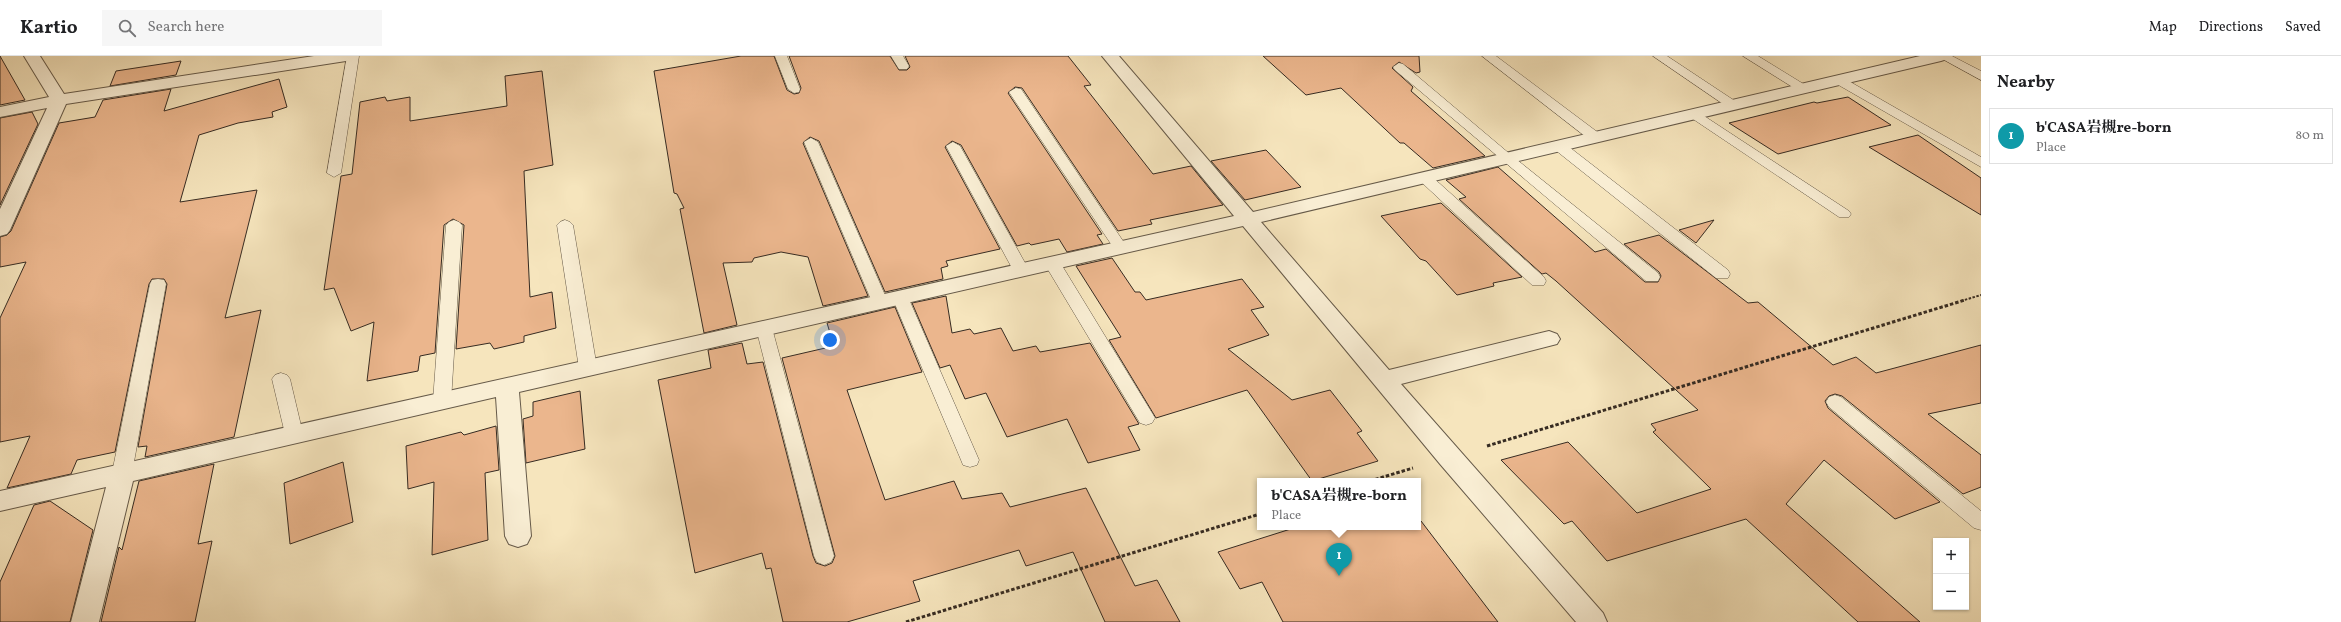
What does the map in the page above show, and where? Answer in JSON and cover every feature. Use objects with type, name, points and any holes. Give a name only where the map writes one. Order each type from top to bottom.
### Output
[{"type":"street","points":[[32,56],[59,100]]},
{"type":"street","points":[[0,112],[59,100],[346,56]]},
{"type":"street","points":[[1110,56],[1383,380],[1593,622]]},
{"type":"street","points":[[0,501],[1247,219],[1942,56]]},
{"type":"street","points":[[0,230],[59,100]]},
{"type":"street","points":[[1383,380],[1548,339]]},
{"type":"street","points":[[507,386],[518,536]]},
{"type":"street","points":[[85,622],[122,473]]},
{"type":"lane","points":[[334,173],[353,56]]},
{"type":"lane","points":[[781,56],[794,89]]},
{"type":"lane","points":[[1488,56],[1595,137]]},
{"type":"lane","points":[[1659,56],[1734,105]]},
{"type":"lane","points":[[1749,56],[1804,88]]},
{"type":"lane","points":[[1942,56],[1981,76]]},
{"type":"lane","points":[[1399,67],[1506,158],[1652,277]]},
{"type":"lane","points":[[1840,80],[1981,163]]},
{"type":"lane","points":[[1016,92],[1120,248]]},
{"type":"lane","points":[[1695,114],[1844,214]]},
{"type":"lane","points":[[811,142],[970,460]]},
{"type":"lane","points":[[952,146],[1021,270]]},
{"type":"lane","points":[[1559,146],[1722,274]]},
{"type":"lane","points":[[1424,177],[1538,281]]},
{"type":"lane","points":[[442,401],[454,225]]},
{"type":"lane","points":[[565,225],[588,368]]},
{"type":"lane","points":[[1052,263],[1146,418]]},
{"type":"lane","points":[[122,473],[158,284]]},
{"type":"lane","points":[[764,328],[824,556]]},
{"type":"lane","points":[[281,379],[294,434]]},
{"type":"lane","points":[[1835,402],[1981,522]]},
{"type":"path","points":[[1380,478],[1981,295]]},
{"type":"path","points":[[906,622],[1257,515]]},
{"type":"building","points":[[0,56],[25,100],[0,105]]},
{"type":"building","points":[[741,56],[774,56],[787,90],[794,94],[799,93],[801,88],[789,56],[890,56],[899,70],[907,70],[910,67],[905,56],[1068,56],[1091,85],[1084,86],[1153,174],[1191,166],[1223,205],[1150,220],[1152,224],[1118,231],[1022,88],[1015,87],[1008,93],[1102,234],[1097,235],[1103,244],[1067,252],[1059,239],[1031,245],[1029,243],[1017,246],[961,145],[952,141],[945,147],[1000,249],[946,261],[948,266],[941,268],[943,279],[885,292],[819,141],[810,137],[803,143],[868,296],[823,306],[808,257],[781,252],[754,258],[752,262],[723,263],[737,325],[704,333],[680,209],[684,208],[677,194],[674,193],[654,71]]},
{"type":"building","points":[[1263,56],[1419,56],[1420,72],[1416,73],[1399,62],[1392,68],[1413,87],[1411,91],[1485,156],[1433,168],[1404,143],[1400,143],[1341,88],[1306,95]]},
{"type":"building","points":[[181,61],[176,75],[110,86],[116,71]]},
{"type":"building","points":[[542,71],[553,165],[524,171],[530,297],[552,292],[556,328],[524,336],[524,342],[494,349],[490,343],[456,349],[464,225],[453,219],[444,225],[435,353],[420,356],[418,371],[367,381],[374,322],[351,331],[334,288],[324,290],[341,176],[352,174],[360,102],[385,97],[387,101],[410,97],[410,121],[507,106],[505,76]]},
{"type":"building","points":[[279,79],[287,107],[272,112],[273,117],[238,123],[199,135],[180,202],[257,190],[225,318],[261,310],[234,437],[145,457],[147,446],[138,447],[167,284],[164,279],[152,279],[149,284],[115,452],[77,460],[71,474],[7,488],[30,436],[0,442],[0,318],[26,262],[0,267],[0,237],[7,235],[11,231],[59,123],[95,117],[103,100],[171,89],[164,111]]},
{"type":"building","points":[[1848,97],[1891,125],[1778,154],[1729,123],[1814,102],[1817,103]]},
{"type":"building","points":[[32,112],[38,124],[0,205],[0,118]]},
{"type":"building","points":[[1918,135],[1981,178],[1981,215],[1869,147]]},
{"type":"building","points":[[1266,150],[1301,187],[1245,200],[1211,161]]},
{"type":"building","points":[[1498,167],[1595,252],[1606,249],[1645,282],[1658,282],[1661,276],[1659,272],[1624,244],[1659,235],[1748,303],[1758,302],[1833,365],[1856,357],[1876,373],[1981,345],[1981,403],[1928,414],[1981,455],[1981,487],[1963,494],[1842,396],[1835,394],[1829,396],[1825,401],[1828,408],[1940,502],[1895,519],[1824,460],[1786,504],[1920,622],[1858,622],[1746,519],[1607,561],[1572,521],[1564,524],[1501,460],[1568,442],[1637,513],[1711,489],[1653,432],[1656,430],[1651,424],[1698,410],[1556,281],[1546,273],[1542,274],[1459,199],[1466,197],[1446,180]]},
{"type":"building","points":[[1441,203],[1522,277],[1493,283],[1494,286],[1457,295],[1426,261],[1420,259],[1381,216]]},
{"type":"building","points":[[1714,220],[1696,243],[1679,230]]},
{"type":"building","points":[[1112,258],[1135,292],[1140,292],[1146,300],[1242,279],[1264,307],[1251,310],[1269,335],[1228,349],[1292,400],[1330,390],[1362,431],[1357,433],[1378,461],[1322,478],[1310,478],[1247,390],[1156,418],[1109,340],[1121,337],[1076,266]]},
{"type":"building","points":[[946,296],[952,333],[970,329],[974,334],[1001,328],[1013,351],[1036,346],[1040,352],[1090,343],[1139,424],[1128,427],[1140,450],[1088,463],[1067,419],[1007,437],[986,393],[965,399],[950,365],[940,368],[912,303]]},
{"type":"building","points":[[895,307],[922,372],[847,390],[885,500],[954,481],[962,499],[1002,493],[1010,507],[1086,488],[1135,586],[1157,580],[1180,622],[1105,622],[1073,552],[1026,566],[1019,550],[913,581],[920,601],[847,622],[783,622],[771,568],[766,569],[762,553],[695,573],[658,380],[711,368],[708,350],[742,343],[747,364],[763,362],[813,556],[816,563],[825,566],[832,563],[835,556],[782,358],[834,346],[827,323]]},
{"type":"building","points":[[580,391],[585,449],[526,463],[523,419],[533,416],[533,402]]},
{"type":"building","points":[[496,426],[499,470],[485,473],[488,540],[432,555],[434,482],[408,489],[406,446],[461,432],[464,435]]},
{"type":"building","points":[[343,462],[353,522],[290,544],[284,483]]},
{"type":"building","points":[[214,464],[198,544],[212,541],[195,622],[101,622],[119,547],[122,550],[139,481]]},
{"type":"building","points":[[50,501],[93,530],[70,622],[0,622],[0,582],[34,505]]},
{"type":"building","points":[[1421,521],[1498,622],[1283,622],[1262,582],[1240,589],[1218,552],[1288,530],[1421,530]]},
{"type":"place","name":"b'CASA岩槻re-born","points":[[1339,576]]}]
